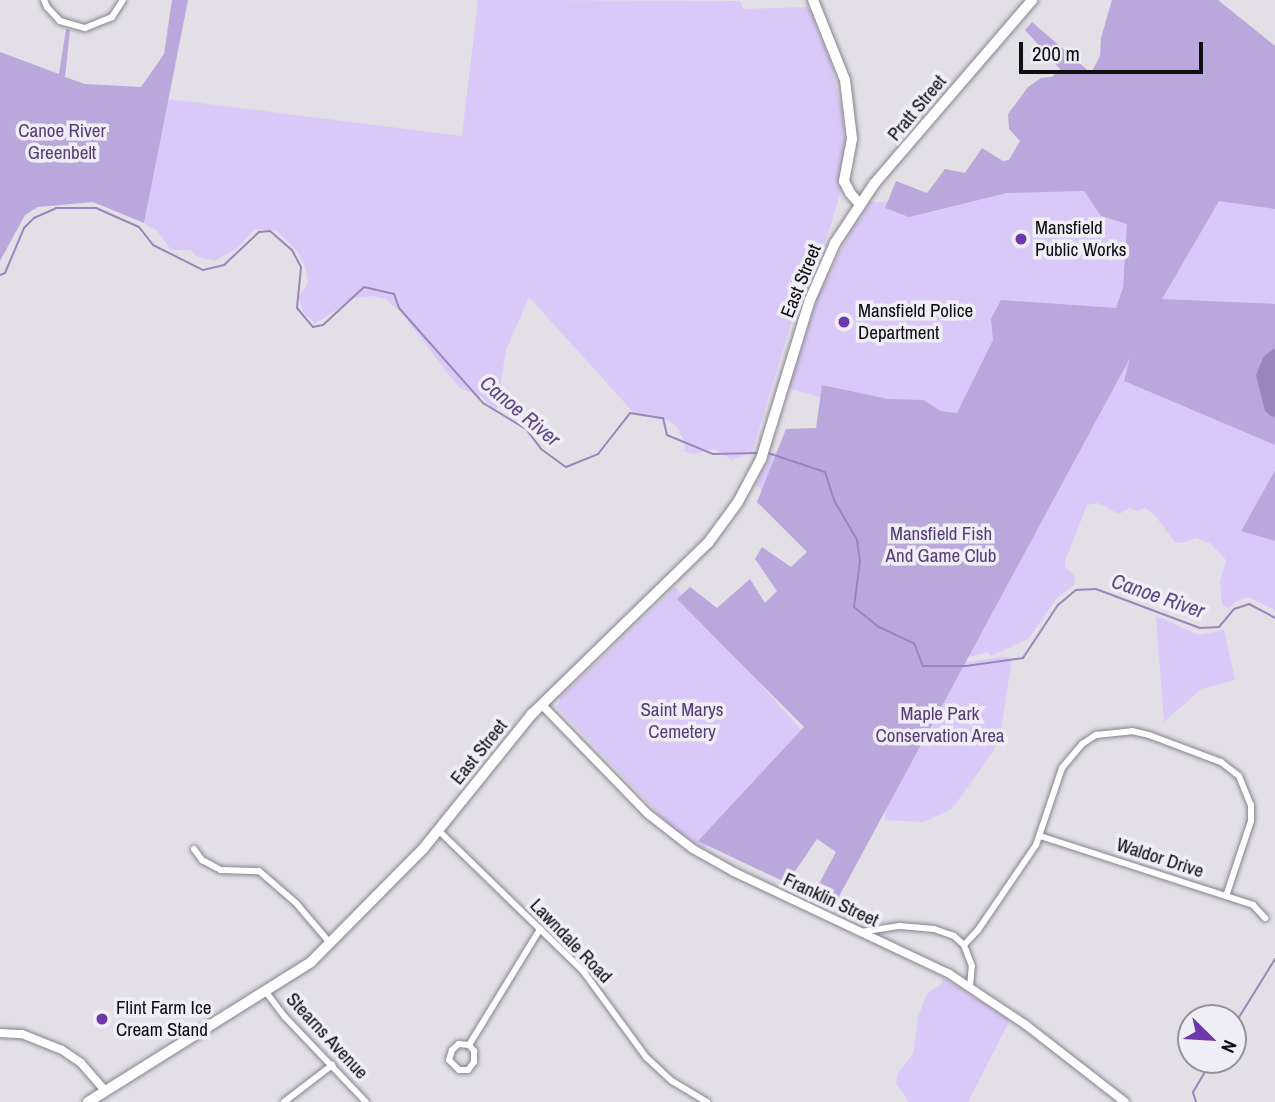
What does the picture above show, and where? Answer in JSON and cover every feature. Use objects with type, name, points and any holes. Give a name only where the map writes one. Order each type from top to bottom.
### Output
[{"type":"main road","points":[[813,0],[845,80],[852,139],[844,181],[847,189],[860,204]]},
{"type":"main road","name":"Pratt Street","points":[[835,243],[860,204],[1032,0]]},
{"type":"main road","name":"East Street","points":[[88,1102],[300,970],[330,943],[439,831],[542,705],[708,543],[738,502],[761,459],[810,300],[835,243]]},
{"type":"street","points":[[44,0],[60,21],[85,28],[112,17],[123,0]]},
{"type":"street","name":"Franklin Street","points":[[542,705],[648,814],[685,844],[720,866],[929,963],[970,987],[1026,1025],[1121,1101]]},
{"type":"street","points":[[964,945],[978,930],[1040,836],[1062,768],[1082,744],[1096,735],[1132,731],[1165,740],[1232,768],[1248,792],[1251,821],[1226,896]]},
{"type":"street","name":"Lawndale Road","points":[[439,831],[593,982],[646,1057],[672,1081],[707,1102]]},
{"type":"street","name":"Waldor Drive","points":[[1040,836],[1253,905],[1265,918]]},
{"type":"street","points":[[194,849],[202,860],[221,870],[259,871],[272,880],[330,943]]},
{"type":"street","points":[[861,932],[900,926],[934,929],[954,936],[964,945],[972,966],[970,987]]},
{"type":"street","points":[[469,1045],[540,929]]},
{"type":"street","name":"Stearns Avenue","points":[[266,992],[285,1017],[366,1102]]},
{"type":"street","points":[[0,1033],[22,1034],[62,1050],[81,1063],[104,1090]]},
{"type":"street","points":[[459,1044],[469,1045],[474,1051],[474,1062],[468,1070],[459,1070],[449,1060],[452,1050],[459,1044]]},
{"type":"street","points":[[284,1102],[332,1065]]},
{"type":"green space","name":"Canoe River Greenbelt","points":[[172,0],[188,0],[144,223],[93,202],[38,207],[25,215],[0,261],[0,52],[59,74],[66,29],[70,30],[65,77],[85,84],[141,87],[164,54]]},
{"type":"green space","points":[[478,0],[740,1],[743,9],[808,7],[829,56],[841,105],[846,144],[842,186],[830,228],[795,310],[752,452],[732,460],[715,449],[693,454],[684,451],[685,443],[676,426],[670,421],[634,413],[529,297],[506,350],[496,412],[481,396],[459,388],[402,313],[386,299],[373,296],[355,298],[313,325],[314,322],[304,314],[299,297],[308,283],[305,266],[297,251],[277,231],[255,229],[236,249],[214,261],[196,256],[191,250],[171,250],[157,231],[144,223],[168,99],[462,136]]},
{"type":"green space","name":"Mansfield Fish And Game Club","points":[[1112,0],[1218,0],[1275,46],[1275,209],[1219,201],[1162,299],[1275,304],[1275,445],[1124,381],[1130,358],[836,902],[814,893],[836,852],[817,839],[787,883],[698,841],[804,727],[677,599],[690,587],[717,608],[750,579],[765,603],[777,591],[755,559],[762,547],[791,567],[807,552],[757,502],[786,429],[816,428],[822,385],[888,399],[923,400],[941,411],[957,413],[993,340],[991,319],[1001,300],[1116,308],[1123,288],[1127,224],[1101,216],[1084,191],[1007,193],[909,217],[885,208],[896,181],[927,193],[945,169],[965,173],[982,148],[1003,161],[1009,160],[1020,141],[1009,129],[1008,114],[1028,87],[1041,78],[1052,77],[1060,69],[1025,30],[1032,22],[1091,73],[1100,56],[1101,38]]},
{"type":"green space","name":"Maple Park Conservation Area","points":[[1275,141],[1275,304],[1124,381],[1275,445],[1275,470],[1241,530],[1275,541],[1275,610],[1248,597],[1235,602],[1229,609],[1222,604],[1220,582],[1226,560],[1210,543],[1195,538],[1182,543],[1175,542],[1153,513],[1144,508],[1138,511],[1130,508],[1119,514],[1098,503],[1087,505],[1065,561],[1065,567],[1074,575],[1075,584],[1057,598],[1028,639],[991,656],[988,652],[930,668],[1001,657],[1012,658],[1001,731],[994,750],[952,809],[923,822],[885,820],[889,774],[803,529],[756,485],[770,454],[880,415],[789,388],[817,299],[846,240],[870,202],[936,201]]},
{"type":"green space","points":[[1275,470],[1275,541],[1241,531]]},
{"type":"green space","name":"Saint Marys Cemetery","points":[[675,587],[809,739],[704,849],[671,827],[557,707],[561,697]]},
{"type":"green space","points":[[1156,616],[1199,635],[1224,630],[1235,680],[1201,689],[1164,722]]},
{"type":"green space","points":[[943,978],[1010,1020],[968,1102],[909,1102],[896,1083],[898,1073],[913,1054],[918,1017],[927,994],[941,984]]},
{"type":"shaded area","points":[[1275,348],[1275,416],[1272,417],[1265,411],[1256,375],[1264,356]]},
{"type":"waterway","name":"Canoe River","points":[[0,275],[5,273],[24,228],[34,218],[56,208],[96,208],[139,227],[153,245],[203,270],[224,265],[259,232],[270,231],[292,250],[301,267],[297,308],[313,327],[323,325],[364,287],[394,294],[399,308],[483,403],[526,429],[541,449],[566,467],[598,454],[630,413],[663,418],[667,435],[713,454],[758,453]]},
{"type":"waterway","name":"Canoe River","points":[[768,453],[825,472],[835,502],[857,540],[860,561],[854,607],[879,627],[914,643],[923,666],[966,666],[1023,658],[1058,605],[1076,590],[1096,589],[1200,628],[1219,627],[1234,609],[1249,604],[1275,618]]},
{"type":"waterway","points":[[1247,1004],[1275,959]]},
{"type":"waterway","points":[[1196,1102],[1193,1092],[1204,1074]]},
{"type":"place","name":"Mansfield Public Works","points":[[1021,239]]},
{"type":"place","name":"Mansfield Police Department","points":[[844,322]]},
{"type":"place","name":"Flint Farm Ice Cream Stand","points":[[102,1019]]}]
